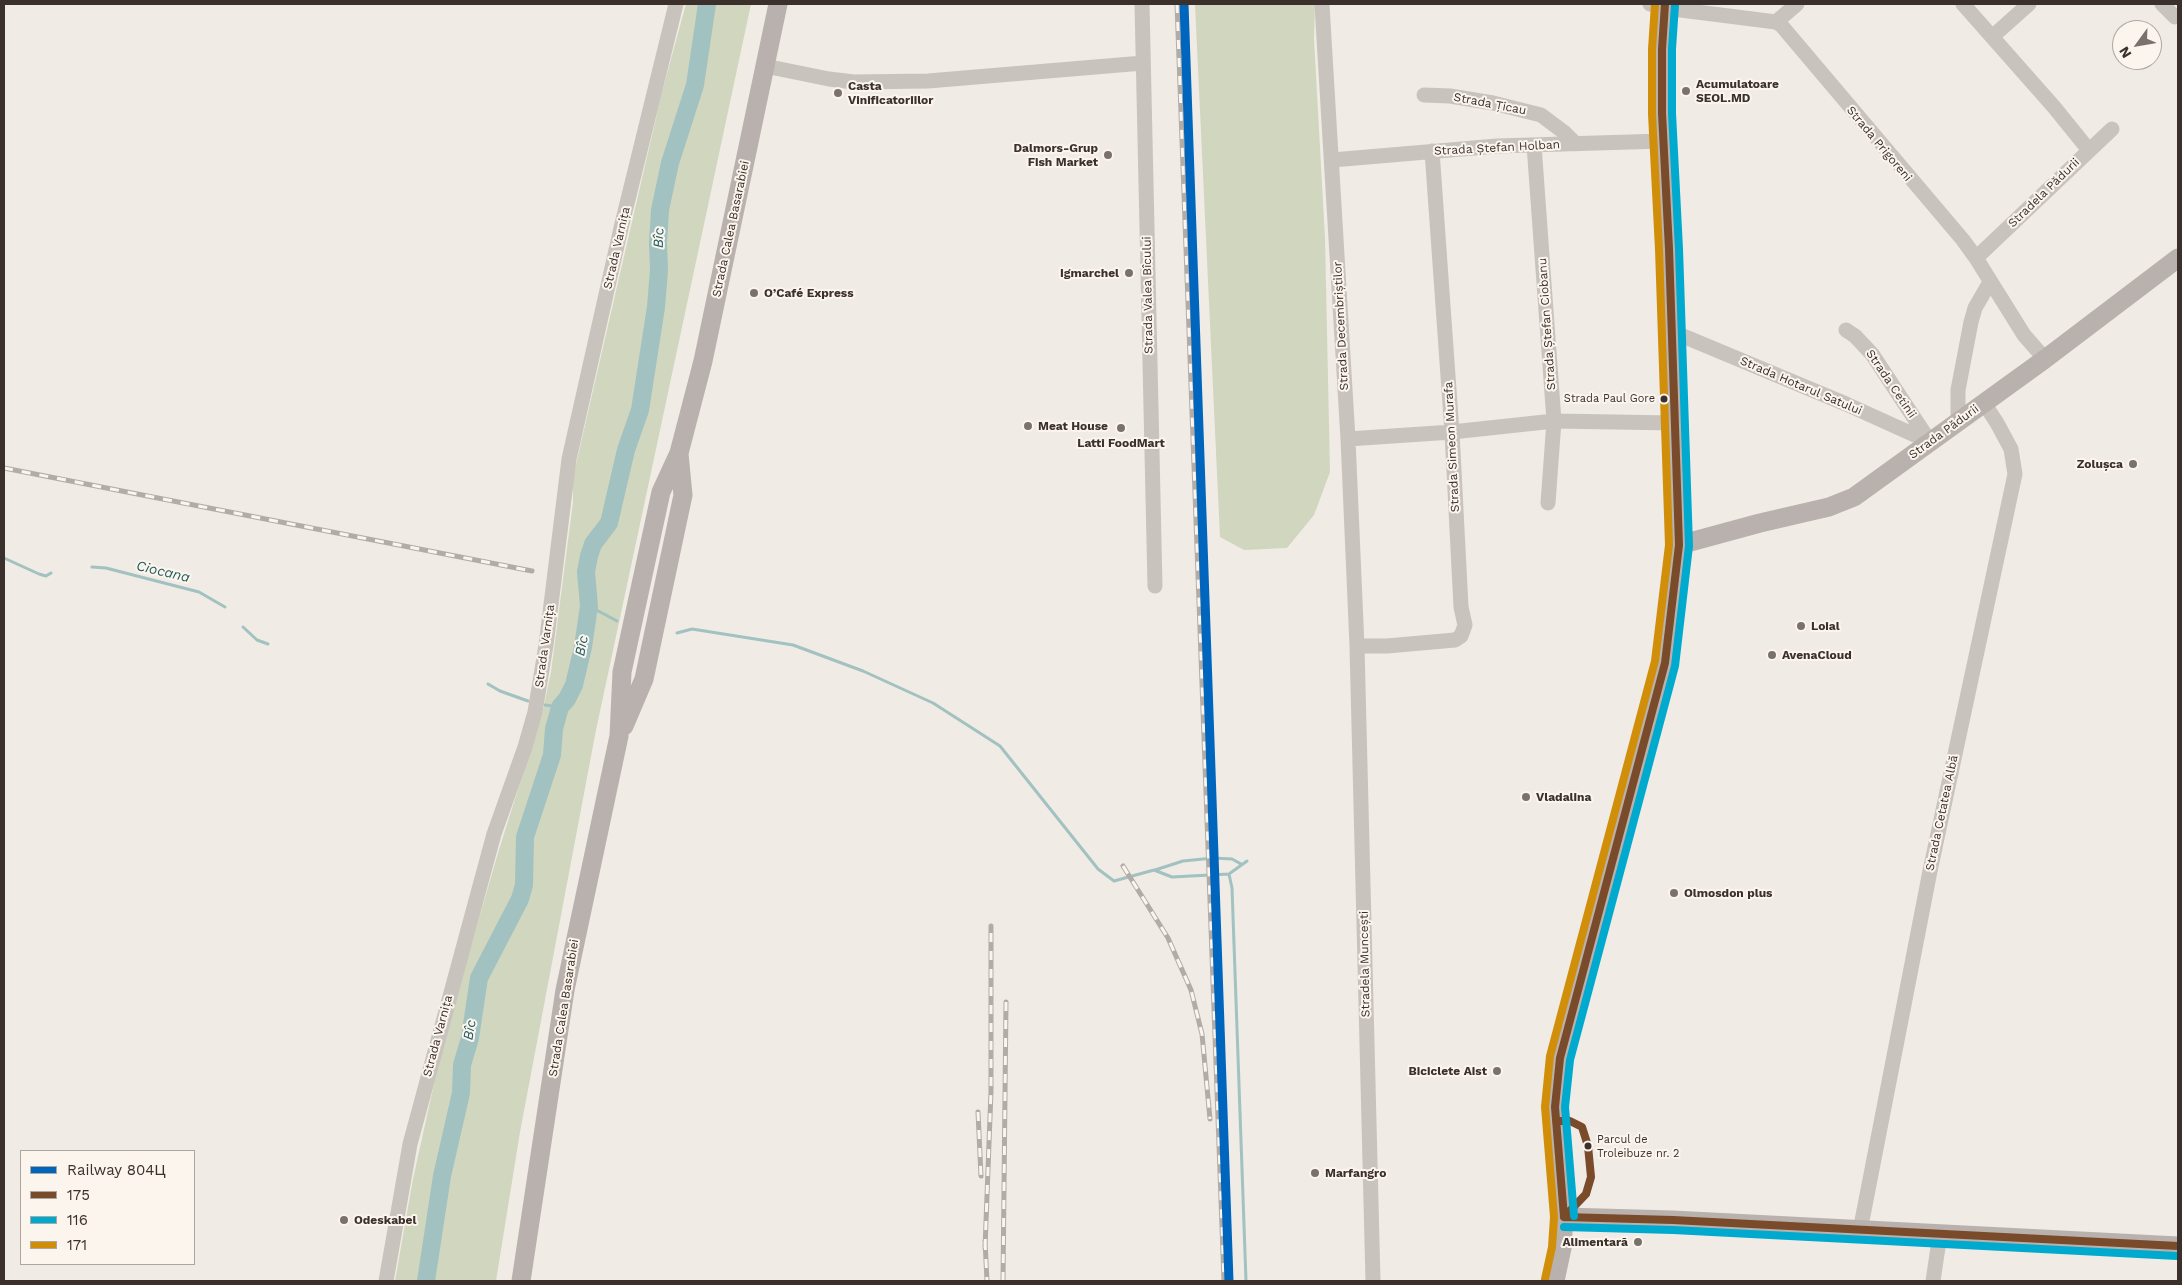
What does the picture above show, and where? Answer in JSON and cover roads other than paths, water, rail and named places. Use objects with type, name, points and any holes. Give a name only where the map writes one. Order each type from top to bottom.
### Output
[{"type":"main road","name":"Strada Calea Basarabiei","points":[[521,1281],[565,990],[619,736],[622,672],[662,492],[679,453],[703,361],[778,4]]},
{"type":"main road","points":[[1556,1281],[1562,1248],[1564,1217],[1556,1107],[1560,1058],[1665,663],[1679,545],[1663,140],[1660,5]]},
{"type":"main road","name":"Strada Pădurii","points":[[1679,545],[1842,503],[2045,359],[2178,258]]},
{"type":"main road","name":"Strada Calea Basarabiei","points":[[619,736],[644,679],[683,495],[679,453]]},
{"type":"main road","points":[[653,532],[666,530],[673,537]]},
{"type":"main road","points":[[622,672],[632,678],[644,679]]},
{"type":"main road","points":[[1564,1217],[1673,1220],[2178,1246]]},
{"type":"street","name":"Strada Varnița","points":[[386,1281],[412,1133],[494,834],[535,712],[563,522],[569,459],[621,228],[676,4]]},
{"type":"street","name":"Strada Valea Bîcului","points":[[1142,4],[1155,586]]},
{"type":"street","points":[[1660,5],[1776,22],[1797,4]]},
{"type":"street","points":[[1963,4],[2054,107],[2088,149]]},
{"type":"street","points":[[1992,37],[2029,4]]},
{"type":"street","points":[[2162,4],[2169,12],[2178,16]]},
{"type":"street","name":"Strada Decembriștilor","points":[[1322,5],[1348,439],[1356,646]]},
{"type":"street","name":"Strada Prigoreni","points":[[1776,22],[1786,31],[1976,258],[2024,335],[2045,359]]},
{"type":"street","points":[[766,66],[829,79],[854,82],[928,81],[1143,63]]},
{"type":"street","name":"Strada Țicau","points":[[1424,95],[1450,96],[1493,103],[1541,115],[1576,144]]},
{"type":"street","name":"Stradela Pădurii","points":[[1976,258],[2088,149],[2112,129]]},
{"type":"street","name":"Strada Ștefan Holban","points":[[1332,160],[1432,151],[1663,140]]},
{"type":"street","name":"Strada Ștefan Ciobanu","points":[[1534,145],[1554,421],[1548,503]]},
{"type":"street","name":"Strada Simeon Murafa","points":[[1356,646],[1455,640],[1462,636],[1464,631],[1432,151]]},
{"type":"street","points":[[1958,422],[1958,390],[1970,322],[1975,308],[1990,282]]},
{"type":"street","name":"Strada Hotarul Satului","points":[[1671,330],[1846,404],[1930,442]]},
{"type":"street","name":"Strada Cetinii","points":[[1846,330],[1855,336],[1872,354],[1930,442]]},
{"type":"street","name":"Strada Cetatea Albă","points":[[1860,1231],[1930,871],[2015,474],[2011,449],[1984,403]]},
{"type":"street","points":[[1348,439],[1452,432],[1554,421],[1674,423]]},
{"type":"street","name":"Stradela Muncești","points":[[1356,646],[1373,1281]]},
{"type":"street","points":[[1933,1281],[1940,1234]]},
{"type":"waterway","name":"Bîc","points":[[426,1281],[442,1176],[461,1093],[462,1065],[470,1038],[479,978],[520,899],[524,885],[525,837],[552,755],[554,729],[560,707],[567,699],[574,685],[583,647],[589,606],[586,572],[589,556],[593,544],[609,523],[626,450],[640,410],[656,307],[660,210],[670,163],[695,85],[707,4]]},
{"type":"waterway","name":"Ciocana","points":[[4,558],[39,574],[46,576],[51,573]]},
{"type":"waterway","name":"Ciocana","points":[[92,567],[106,568],[199,592],[225,607]]},
{"type":"waterway","points":[[589,606],[617,621]]},
{"type":"waterway","name":"Ciocana","points":[[243,627],[257,640],[268,644]]},
{"type":"waterway","points":[[677,633],[692,629],[793,645],[863,671],[933,703],[1000,746],[1098,869],[1114,881],[1154,870],[1172,877],[1229,874],[1232,888],[1246,1281]]},
{"type":"waterway","name":"Ciocana","points":[[488,684],[500,691],[528,701]]},
{"type":"waterway","name":"Ciocana","points":[[545,705],[560,707]]},
{"type":"waterway","points":[[1155,870],[1183,861],[1213,858],[1232,859],[1241,864]]},
{"type":"waterway","points":[[1229,874],[1247,861]]},
{"type":"railway","points":[[1177,4],[1224,1281]]},
{"type":"railway","points":[[4,468],[532,571]]},
{"type":"railway","points":[[1123,866],[1168,938],[1191,990],[1202,1034],[1210,1119]]},
{"type":"railway","points":[[985,1248],[991,1091],[991,926]]},
{"type":"railway","points":[[1003,1281],[1006,1002]]},
{"type":"railway","points":[[978,1112],[981,1176]]},
{"type":"railway","points":[[985,1241],[987,1281]]},
{"type":"rail line","name":"804Ц","points":[[1184,4],[1229,1281]]},
{"type":"place","name":"Acumulatoare SEOL.MD","points":[[1686,91]]},
{"type":"place","name":"Casta Vinificatoriilor","points":[[838,93]]},
{"type":"place","name":"Dalmors-Grup Fish Market","points":[[1108,155]]},
{"type":"place","name":"Igmarchel","points":[[1129,273]]},
{"type":"place","name":"O’Café Express","points":[[754,293]]},
{"type":"place","name":"Strada Paul Gore","points":[[1664,399]]},
{"type":"place","name":"Meat House","points":[[1028,426]]},
{"type":"place","name":"Latti FoodMart","points":[[1121,428]]},
{"type":"place","name":"Zolușca","points":[[2133,464]]},
{"type":"place","name":"Loial","points":[[1801,626]]},
{"type":"place","name":"AvenaCloud","points":[[1772,655]]},
{"type":"place","name":"Vladalina","points":[[1526,797]]},
{"type":"place","name":"Olmosdon plus","points":[[1674,893]]},
{"type":"place","name":"Biciclete Aist","points":[[1497,1071]]},
{"type":"place","name":"Parcul de Troleibuze nr. 2","points":[[1588,1146]]},
{"type":"place","name":"Marfangro","points":[[1315,1173]]},
{"type":"place","name":"Odeskabel","points":[[344,1220]]},
{"type":"place","name":"Alimentară","points":[[1638,1242]]}]
